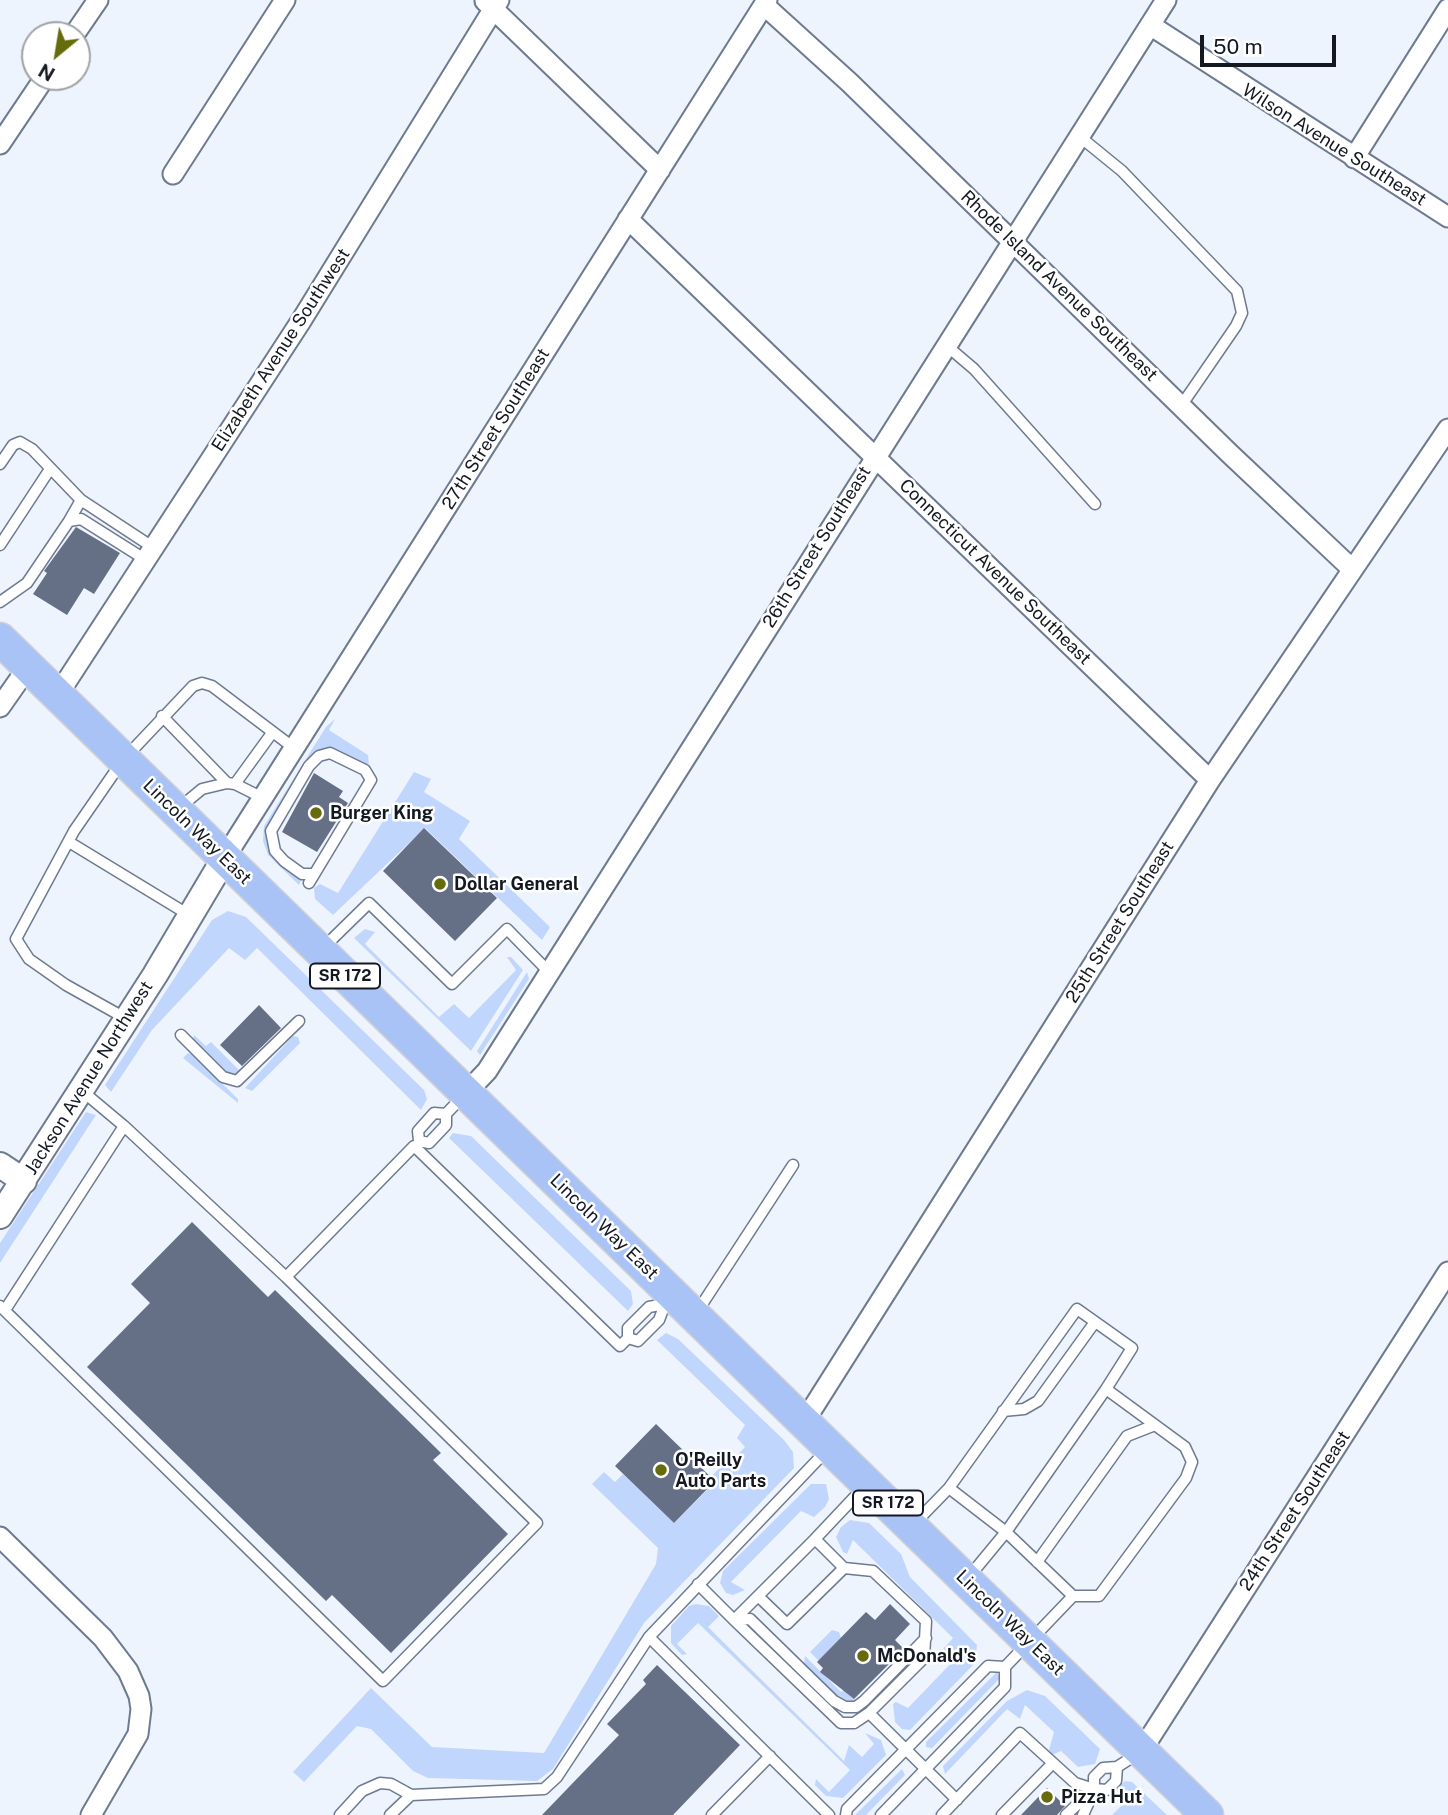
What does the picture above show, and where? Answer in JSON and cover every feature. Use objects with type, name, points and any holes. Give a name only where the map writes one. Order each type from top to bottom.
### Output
[{"type":"main road","name":"Lincoln Way East","points":[[0,639],[320,951],[456,1103],[678,1305],[912,1526],[1029,1642],[1130,1759],[1207,1815]]},
{"type":"street","points":[[84,21],[98,0]]},
{"type":"street","name":"26th Street Southeast","points":[[456,1103],[487,1070],[873,457],[947,346],[1166,0]]},
{"type":"street","points":[[173,174],[281,1]]},
{"type":"street","name":"27th Street Southeast","points":[[224,859],[766,2]]},
{"type":"street","name":"Rhode Island Avenue Southeast","points":[[766,2],[1352,569]]},
{"type":"street","points":[[492,3],[529,44],[660,170]]},
{"type":"street","name":"Elizabeth Avenue Southwest","points":[[57,696],[301,321],[492,3]]},
{"type":"street","points":[[1354,158],[1448,9]]},
{"type":"street","name":"Wilson Avenue Southeast","points":[[1150,25],[1448,218]]},
{"type":"street","points":[[0,144],[36,91]]},
{"type":"street","name":"Connecticut Avenue Southeast","points":[[628,219],[1210,780]]},
{"type":"street","name":"25th Street Southeast","points":[[804,1422],[1210,780],[1448,429]]},
{"type":"street","points":[[0,707],[28,667]]},
{"type":"street","name":"Jackson Avenue Northwest","points":[[0,1216],[155,975],[224,859]]},
{"type":"street","points":[[0,1165],[24,1181]]},
{"type":"street","name":"24th Street Southeast","points":[[1130,1759],[1448,1272]]},
{"type":"street","points":[[0,1537],[120,1660],[139,1696],[140,1723],[128,1754],[91,1815]]},
{"type":"lane","points":[[1079,136],[1122,171],[1229,280],[1242,302],[1242,313],[1236,326],[1181,406]]},
{"type":"lane","points":[[947,346],[974,369],[1095,503]]},
{"type":"lane","points":[[0,464],[13,445],[20,442],[32,449],[81,500],[150,554]]},
{"type":"lane","points":[[0,545],[50,468]]},
{"type":"lane","points":[[0,602],[27,583],[81,500]]},
{"type":"lane","points":[[69,521],[81,519],[150,554]]},
{"type":"lane","points":[[127,1019],[66,985],[29,959],[16,939],[69,842],[123,760],[193,686],[202,683],[212,686],[294,748]]},
{"type":"lane","points":[[162,716],[231,783],[262,798]]},
{"type":"lane","points":[[175,811],[202,789],[231,783],[272,733]]},
{"type":"lane","points":[[330,753],[365,770],[371,780],[311,878],[284,861],[275,851],[271,831],[314,760],[330,753]]},
{"type":"lane","points":[[69,842],[190,916]]},
{"type":"lane","points":[[320,951],[369,903],[452,985],[507,929],[549,972]]},
{"type":"lane","points":[[181,1035],[223,1077],[237,1081],[299,1021]]},
{"type":"lane","points":[[81,1090],[124,1126],[286,1277],[537,1523],[383,1681],[3,1308],[124,1126]]},
{"type":"lane","points":[[286,1277],[417,1143],[418,1130],[435,1113],[456,1103]]},
{"type":"lane","points":[[417,1143],[429,1143],[446,1125],[456,1103]]},
{"type":"lane","points":[[417,1143],[620,1346],[628,1338],[628,1328],[649,1307],[678,1305]]},
{"type":"lane","points":[[628,1338],[638,1341],[678,1305],[793,1164]]},
{"type":"lane","points":[[912,1526],[949,1488],[1077,1309],[1132,1348],[1006,1532],[966,1580]]},
{"type":"lane","points":[[1003,1411],[1024,1409],[1038,1401],[1095,1322]]},
{"type":"lane","points":[[949,1488],[1006,1532],[1073,1596],[1099,1597],[1186,1478],[1192,1462],[1185,1447],[1106,1389]]},
{"type":"lane","points":[[1037,1562],[1127,1436],[1155,1425]]},
{"type":"lane","points":[[340,1815],[362,1791],[380,1783],[391,1784],[411,1795],[544,1789],[558,1777],[649,1637],[830,1447]]},
{"type":"lane","points":[[734,1620],[867,1484]]},
{"type":"lane","points":[[698,1584],[841,1723],[854,1723],[869,1713],[924,1658],[926,1621],[873,1571],[844,1569],[815,1539]]},
{"type":"lane","points":[[758,1596],[787,1624],[844,1569]]},
{"type":"lane","points":[[881,1815],[1005,1687],[1005,1667],[1073,1596]]},
{"type":"lane","points":[[734,1620],[750,1619],[834,1701],[845,1707],[856,1706],[864,1701],[926,1638]]},
{"type":"lane","points":[[649,1637],[829,1815]]},
{"type":"lane","points":[[846,1815],[847,1809],[988,1666],[1005,1667]]},
{"type":"lane","points":[[869,1713],[957,1800]]},
{"type":"lane","points":[[942,1815],[1020,1733],[1075,1783],[1094,1789]]},
{"type":"lane","points":[[712,1815],[769,1756]]},
{"type":"lane","points":[[1083,1815],[1094,1789],[1094,1777],[1103,1768],[1130,1759]]},
{"type":"lane","points":[[1002,1815],[1052,1764]]},
{"type":"lane","points":[[1066,1815],[1094,1789]]},
{"type":"lane","points":[[390,1815],[411,1795]]},
{"type":"shaded area","points":[[335,719],[329,730],[368,755],[369,764],[363,765],[334,749],[314,753],[267,828],[273,856],[302,878],[299,885],[268,855],[263,841],[264,826],[326,727]]},
{"type":"shaded area","points":[[414,772],[431,779],[424,792],[470,821],[459,839],[550,927],[542,940],[425,828],[333,915],[315,899],[314,888],[320,884],[338,893]]},
{"type":"shaded area","points":[[228,911],[246,917],[424,1090],[427,1099],[421,1110],[257,948],[245,960],[229,948],[152,1030],[111,1092],[105,1085],[212,920]]},
{"type":"shaded area","points":[[365,929],[375,932],[365,944],[439,1017],[454,1004],[469,1018],[516,970],[507,957],[511,957],[523,970],[471,1051],[354,938]]},
{"type":"shaded area","points":[[527,972],[529,979],[480,1055],[477,1051]]},
{"type":"shaded area","points":[[194,1035],[206,1046],[211,1042],[242,1073],[228,1075],[193,1039]]},
{"type":"shaded area","points":[[293,1036],[298,1037],[300,1043],[252,1091],[245,1088]]},
{"type":"shaded area","points":[[188,1053],[238,1099],[238,1103],[183,1058]]},
{"type":"shaded area","points":[[86,1112],[96,1115],[0,1263],[0,1243]]},
{"type":"shaded area","points":[[453,1133],[471,1136],[631,1291],[633,1304],[628,1311],[449,1138]]},
{"type":"shaded area","points":[[666,1333],[678,1339],[784,1440],[793,1452],[794,1468],[644,1623],[553,1769],[537,1781],[428,1778],[413,1771],[371,1729],[357,1726],[304,1782],[293,1772],[371,1688],[432,1747],[544,1753],[656,1564],[658,1548],[592,1484],[604,1472],[615,1482],[623,1474],[674,1523],[715,1482],[711,1477],[725,1462],[728,1465],[745,1447],[737,1438],[745,1425],[657,1340]]},
{"type":"shaded area","points":[[811,1484],[826,1484],[829,1499],[825,1507],[814,1517],[801,1511],[731,1582],[745,1590],[733,1595],[726,1593],[720,1583],[723,1571]]},
{"type":"shaded area","points":[[850,1520],[869,1523],[901,1554],[910,1577],[977,1645],[975,1663],[910,1730],[902,1729],[895,1722],[893,1704],[896,1702],[908,1708],[957,1657],[943,1649],[953,1638],[853,1540],[847,1554],[843,1552],[836,1537],[841,1527]]},
{"type":"shaded area","points":[[689,1606],[709,1606],[719,1616],[708,1627],[844,1761],[849,1745],[862,1757],[874,1744],[865,1733],[881,1740],[886,1755],[843,1798],[826,1796],[815,1785],[816,1779],[829,1792],[850,1770],[698,1623],[677,1644],[687,1654],[682,1655],[671,1643],[671,1626]]},
{"type":"shaded area","points":[[832,1630],[839,1632],[841,1638],[819,1661],[810,1652]]},
{"type":"shaded area","points":[[805,1656],[841,1692],[844,1690],[857,1702],[841,1702],[804,1665]]},
{"type":"shaded area","points":[[997,1672],[1000,1678],[932,1748],[926,1747],[926,1742]]},
{"type":"shaded area","points":[[1027,1690],[1045,1696],[1100,1749],[1095,1764],[1078,1767],[1061,1751],[1052,1755],[1049,1750],[1054,1732],[1025,1705],[1020,1719],[1007,1709],[945,1774],[943,1766],[1007,1701]]},
{"type":"shaded area","points":[[902,1769],[905,1775],[866,1815],[855,1815]]},
{"type":"shaded area","points":[[1125,1781],[1132,1782],[1167,1815],[1112,1815],[1127,1800],[1112,1793]]},
{"type":"building","points":[[76,527],[120,553],[94,594],[84,588],[67,615],[33,594],[47,573],[44,571]]},
{"type":"building","name":"Burger King","points":[[314,773],[343,791],[339,797],[348,803],[317,852],[282,832]]},
{"type":"building","name":"Dollar General","points":[[424,828],[497,898],[455,941],[383,871]]},
{"type":"building","points":[[259,1005],[281,1028],[242,1066],[220,1045]]},
{"type":"building","points":[[192,1222],[268,1297],[275,1290],[441,1453],[433,1460],[508,1534],[391,1653],[332,1595],[326,1601],[87,1367],[150,1303],[131,1284]]},
{"type":"building","name":"O'Reilly Auto Parts","points":[[656,1424],[715,1481],[674,1523],[615,1466]]},
{"type":"building","name":"McDonald's","points":[[890,1604],[910,1624],[895,1640],[904,1649],[854,1699],[820,1672],[823,1668],[817,1662],[866,1612],[875,1620]]},
{"type":"building","points":[[657,1665],[740,1745],[673,1815],[542,1815],[619,1735],[607,1724],[646,1684],[643,1680]]},
{"type":"building","name":"Pizza Hut","points":[[1047,1788],[1065,1806],[1057,1815],[1021,1815]]},
{"type":"place","name":"Burger King","points":[[316,813]]},
{"type":"place","name":"Dollar General","points":[[440,884]]},
{"type":"place","name":"O'Reilly Auto Parts","points":[[661,1470]]},
{"type":"place","name":"McDonald's","points":[[863,1656]]},
{"type":"place","name":"Pizza Hut","points":[[1047,1797]]}]
